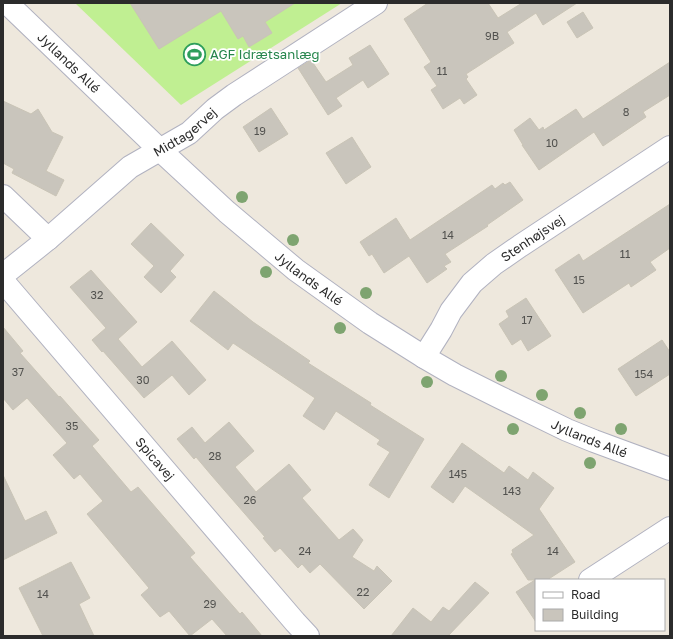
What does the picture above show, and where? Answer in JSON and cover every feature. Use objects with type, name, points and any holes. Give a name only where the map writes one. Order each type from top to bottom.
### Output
[{"type":"street","name":"Jyllands Allé","points":[[6,3],[227,212],[296,270],[370,323],[424,357],[467,381],[567,430],[670,469]]},
{"type":"street","name":"Midtagervej","points":[[3,275],[48,239],[130,167],[189,133],[215,109],[234,95],[376,3]]},
{"type":"street","name":"Stenhøjsvej","points":[[424,357],[451,311],[472,283],[494,264],[670,147]]},
{"type":"street","points":[[3,196],[48,239]]},
{"type":"street","name":"Spicavej","points":[[3,281],[308,636]]},
{"type":"street","points":[[592,579],[670,528]]},
{"type":"green space","name":"AGF Idrætsanlæg","points":[[75,3],[342,3],[181,105]]},
{"type":"building","points":[[130,3],[295,3],[265,22],[272,33],[249,47],[243,36],[238,39],[221,11],[159,49]]},
{"type":"building","points":[[428,3],[488,3],[498,18],[522,3],[577,3],[543,25],[536,13],[507,32],[514,43],[466,74],[468,77],[466,79],[477,95],[464,104],[460,98],[443,109],[431,90],[437,86],[424,67],[431,62],[404,19]]},
{"type":"building","points":[[583,12],[593,28],[577,38],[567,22]]},
{"type":"building","points":[[370,45],[389,74],[368,88],[363,80],[336,98],[342,106],[328,115],[298,68],[311,60],[326,82],[353,65],[349,58]]},
{"type":"building","points":[[670,62],[670,95],[643,112],[646,117],[603,146],[594,132],[539,170],[514,130],[530,118],[539,130],[543,127],[544,130],[576,109],[583,119]]},
{"type":"building","points":[[3,101],[31,114],[38,109],[52,132],[63,137],[46,171],[64,180],[56,196],[12,173],[14,169],[3,163]]},
{"type":"building","points":[[271,108],[288,134],[259,152],[243,127]]},
{"type":"building","points":[[352,137],[371,167],[346,184],[326,153]]},
{"type":"building","points":[[510,182],[523,200],[487,225],[488,226],[445,254],[451,262],[444,266],[447,269],[427,283],[409,256],[384,273],[372,254],[369,256],[360,242],[396,218],[410,240],[492,185],[495,189],[503,183],[505,185]]},
{"type":"building","points":[[670,204],[670,248],[650,262],[656,270],[631,287],[629,283],[583,313],[555,270],[579,254],[583,261]]},
{"type":"building","points":[[151,223],[184,255],[170,271],[176,277],[161,293],[144,277],[154,266],[131,244]]},
{"type":"building","points":[[91,270],[137,322],[118,339],[142,367],[172,341],[206,380],[189,395],[172,375],[144,398],[92,340],[106,328],[70,287]]},
{"type":"building","points":[[214,291],[253,322],[310,361],[308,363],[424,439],[389,498],[369,485],[390,452],[377,444],[380,440],[336,411],[324,430],[303,416],[315,398],[233,343],[228,350],[190,321]]},
{"type":"building","points":[[526,298],[551,336],[528,351],[521,339],[512,345],[499,324],[509,317],[506,311]]},
{"type":"building","points":[[3,327],[23,351],[20,353],[99,440],[92,446],[131,492],[138,487],[195,553],[190,557],[240,614],[242,612],[262,636],[227,636],[212,619],[190,636],[169,611],[160,617],[141,595],[149,588],[87,514],[103,501],[80,474],[74,479],[53,455],[67,443],[27,398],[13,410],[3,398]]},
{"type":"building","points":[[662,340],[670,352],[670,374],[636,396],[618,369]]},
{"type":"building","points":[[229,422],[254,451],[235,467],[256,492],[289,464],[311,490],[302,498],[339,540],[353,529],[363,540],[352,557],[374,571],[377,566],[392,581],[364,609],[320,564],[310,573],[302,564],[298,568],[280,548],[275,552],[263,538],[265,537],[196,457],[194,459],[177,439],[192,427],[205,443]]},
{"type":"building","points":[[462,443],[504,473],[509,466],[528,480],[533,472],[554,488],[539,509],[575,562],[549,579],[528,580],[511,554],[513,553],[512,550],[534,535],[465,486],[453,503],[431,487]]},
{"type":"building","points":[[3,475],[25,521],[46,511],[57,533],[3,560]]},
{"type":"building","points":[[71,562],[90,598],[79,604],[94,636],[43,636],[19,588]]},
{"type":"building","points":[[535,580],[535,620],[516,592]]},
{"type":"building","points":[[475,582],[489,593],[448,636],[391,636],[413,608],[431,622],[443,607],[449,611]]},
{"type":"place","name":"AGF Idrætsanlæg","points":[[194,54]]}]
